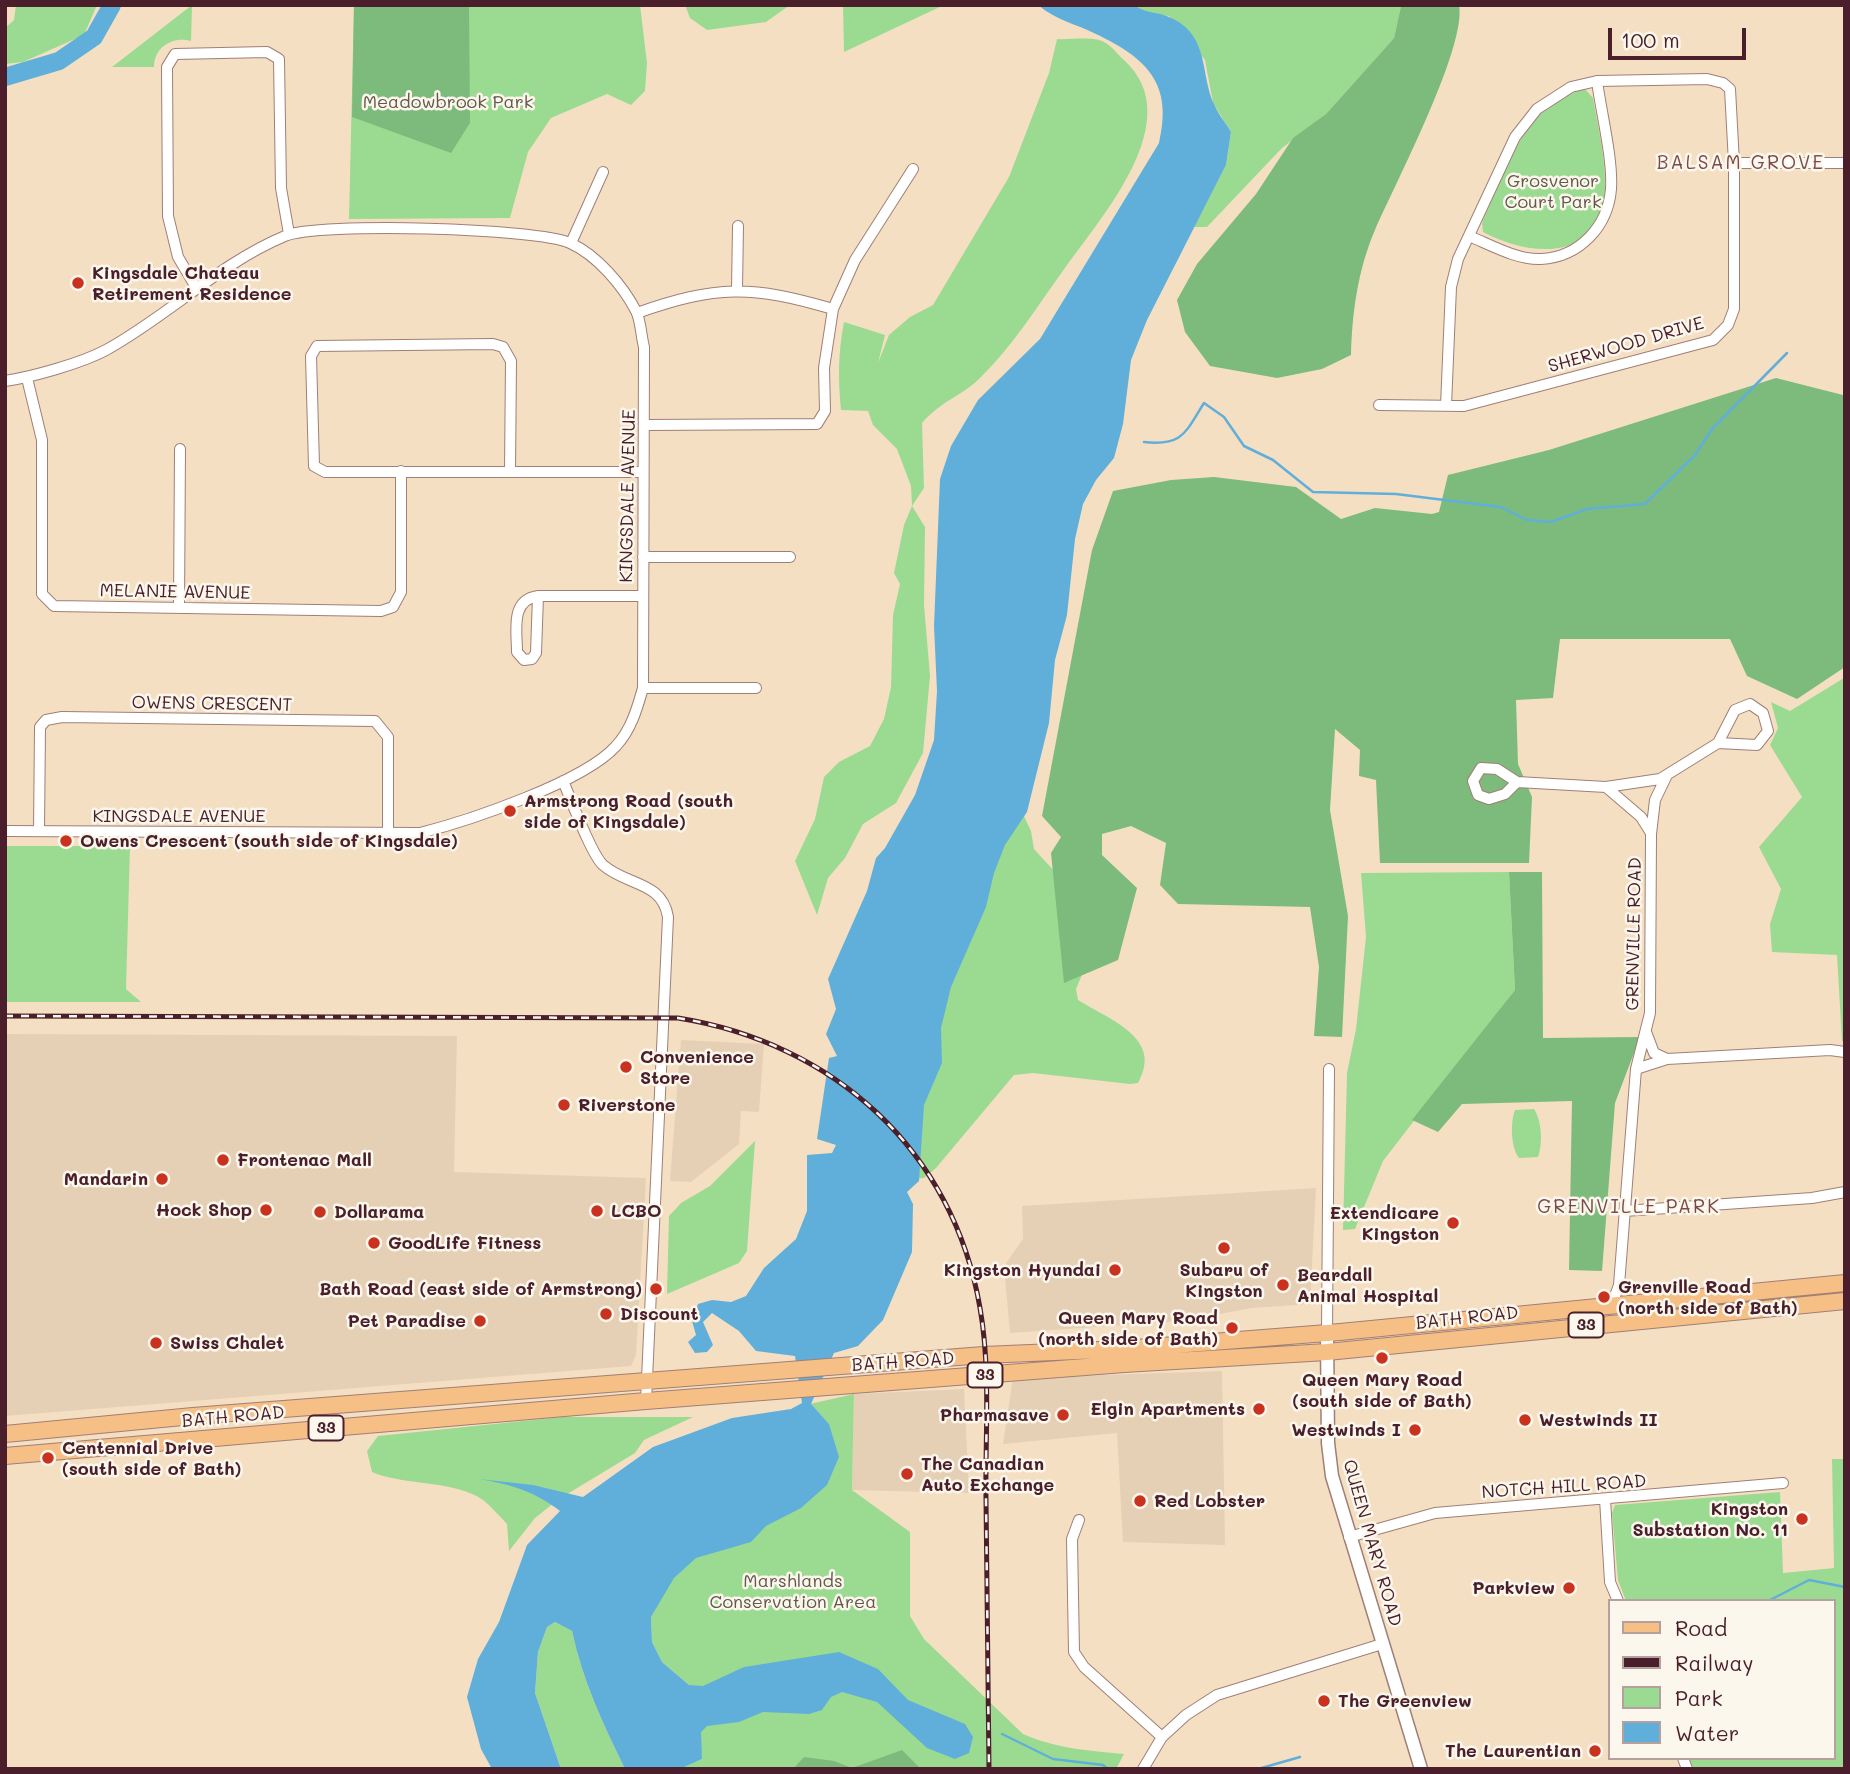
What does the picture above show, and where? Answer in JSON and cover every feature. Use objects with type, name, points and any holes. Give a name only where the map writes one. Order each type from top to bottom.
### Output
[{"type":"main road","name":"BATH ROAD","points":[[5,1456],[846,1386],[1327,1333],[1845,1283]]},
{"type":"main road","name":"BATH ROAD","points":[[5,1434],[194,1416],[645,1384],[984,1355],[1123,1357],[1327,1352],[1845,1301]]},
{"type":"street","points":[[197,289],[178,257],[168,216],[167,67],[175,54],[267,52],[279,59],[281,188],[289,234]]},
{"type":"street","name":"SHERWOOD DRIVE","points":[[1379,405],[1464,406],[1713,340],[1728,325],[1734,309],[1734,163],[1730,89],[1723,83],[1707,79],[1597,81]]},
{"type":"street","points":[[1446,406],[1451,287],[1458,259],[1515,137],[1537,109],[1571,87],[1597,81],[1611,186],[1608,210],[1596,232],[1570,253],[1541,259],[1517,255],[1469,236]]},
{"type":"street","points":[[1734,163],[1845,163]]},
{"type":"street","points":[[645,425],[817,425],[825,411],[824,368],[832,309],[855,260],[913,169]]},
{"type":"street","points":[[571,243],[603,172]]},
{"type":"street","points":[[737,289],[738,226]]},
{"type":"street","name":"KINGSDALE AVENUE","points":[[5,382],[27,378],[109,349],[257,249],[289,234],[344,229],[535,234],[571,243],[608,271],[636,313],[644,347],[645,425],[643,688],[634,719],[617,746],[595,765],[460,823],[420,833],[5,831]]},
{"type":"street","points":[[636,313],[685,296],[737,289],[789,296],[832,309]]},
{"type":"street","points":[[510,471],[511,361],[503,347],[493,344],[317,346],[311,356],[314,466],[325,472],[643,472]]},
{"type":"street","name":"MELANIE AVENUE","points":[[27,378],[42,440],[42,594],[45,600],[54,606],[381,611],[393,607],[401,592],[401,471]]},
{"type":"street","points":[[179,607],[180,449]]},
{"type":"street","points":[[643,557],[790,556]]},
{"type":"street","points":[[538,596],[536,653],[531,659],[524,660],[517,652],[517,610],[526,598],[538,596],[642,596]]},
{"type":"street","points":[[643,688],[756,688]]},
{"type":"street","points":[[1517,782],[1606,787],[1660,779],[1718,743],[1735,710],[1750,704],[1763,713],[1768,731],[1757,746],[1718,743]]},
{"type":"street","name":"OWENS CRESCENT","points":[[39,831],[40,727],[46,720],[62,717],[375,721],[388,737],[388,833]]},
{"type":"street","name":"GRENVILLE ROAD","points":[[1605,1307],[1615,1296],[1619,1285],[1636,1069],[1650,1013],[1651,834],[1656,800],[1667,775]]},
{"type":"street","points":[[563,781],[603,865],[659,894],[668,917],[646,1401]]},
{"type":"street","name":"GRENVILLE ROAD","points":[[1606,787],[1640,817],[1651,834]]},
{"type":"street","points":[[1646,1032],[1654,1053],[1667,1059]]},
{"type":"street","points":[[1636,1069],[1667,1059],[1830,1050],[1845,1052]]},
{"type":"street","name":"QUEEN MARY ROAD","points":[[1329,1069],[1329,1456],[1349,1536],[1421,1769]]},
{"type":"street","points":[[1624,1211],[1811,1198],[1845,1192]]},
{"type":"street","points":[[1619,1285],[1627,1299],[1642,1303]]},
{"type":"street","name":"NOTCH HILL ROAD","points":[[1349,1536],[1435,1513],[1783,1483]]},
{"type":"street","points":[[1605,1499],[1610,1582],[1617,1599]]},
{"type":"street","points":[[1080,1520],[1072,1539],[1074,1652],[1084,1667],[1162,1737]]},
{"type":"street","points":[[1143,1769],[1162,1737],[1186,1715],[1224,1691],[1382,1644]]},
{"type":"shaded area","points":[[5,1034],[457,1036],[454,1172],[646,1178],[636,1355],[631,1366],[5,1416]]},
{"type":"shaded area","points":[[681,1040],[764,1044],[759,1112],[741,1111],[739,1144],[691,1182],[670,1181]]},
{"type":"shaded area","points":[[1316,1188],[1310,1304],[1252,1308],[1182,1321],[1010,1333],[1004,1266],[1023,1239],[1022,1206]]},
{"type":"shaded area","points":[[1222,1371],[1225,1545],[1123,1542],[1117,1433],[1003,1444],[1013,1378]]},
{"type":"shaded area","points":[[964,1389],[969,1493],[852,1490],[854,1394]]},
{"type":"green space","points":[[16,5],[97,5],[84,35],[23,62],[5,64],[5,28],[14,20]]},
{"type":"green space","points":[[192,5],[191,41],[178,40],[166,45],[157,54],[154,67],[112,67]]},
{"type":"green space","name":"Meadowbrook Park","points":[[354,5],[640,5],[647,63],[645,91],[631,105],[607,94],[551,118],[528,152],[510,218],[349,219]]},
{"type":"green space","points":[[354,5],[469,5],[470,123],[451,153],[352,117]]},
{"type":"green space","points":[[685,5],[790,5],[766,22],[707,30],[690,18]]},
{"type":"green space","points":[[843,5],[944,5],[844,52]]},
{"type":"green space","points":[[1134,5],[1401,6],[1394,38],[1326,114],[1282,148],[1207,227],[1194,227],[1226,165],[1231,132],[1213,103],[1205,60],[1169,16],[1147,14]]},
{"type":"green space","points":[[1459,5],[1452,52],[1441,83],[1364,260],[1355,307],[1351,355],[1322,369],[1277,378],[1210,366],[1185,332],[1177,300],[1197,264],[1256,194],[1293,138],[1326,114],[1394,38],[1401,6]]},
{"type":"green space","points":[[1057,39],[1104,42],[1124,60],[1142,84],[1147,110],[1144,138],[1133,167],[1099,222],[1003,353],[973,384],[922,423],[924,488],[912,506],[911,486],[897,449],[873,425],[868,411],[841,410],[839,366],[844,322],[885,335],[878,363],[889,335],[910,317],[933,305],[1009,177],[1049,73]]},
{"type":"green space","name":"Grosvenor Court Park","points":[[1585,89],[1593,98],[1605,178],[1601,213],[1592,230],[1578,242],[1561,248],[1542,249],[1522,247],[1483,232],[1482,223],[1499,182],[1531,124],[1546,109],[1564,97]]},
{"type":"green space","points":[[1776,378],[1843,395],[1845,667],[1797,699],[1747,676],[1730,639],[1560,639],[1553,698],[1516,700],[1518,764],[1532,797],[1529,863],[1380,863],[1376,780],[1359,776],[1360,750],[1335,729],[1330,810],[1348,916],[1342,1037],[1314,1036],[1319,967],[1310,907],[1178,904],[1160,885],[1166,843],[1131,826],[1102,834],[1102,855],[1137,888],[1118,960],[1064,983],[1051,853],[1061,837],[1042,816],[1092,550],[1113,491],[1171,480],[1214,477],[1296,487],[1341,519],[1375,508],[1432,514],[1439,512],[1448,475],[1549,450]]},
{"type":"green space","points":[[912,506],[925,527],[924,605],[930,676],[923,753],[896,803],[863,824],[845,858],[828,878],[817,915],[795,861],[815,819],[824,777],[839,762],[870,746],[884,719],[891,687],[893,615],[900,584],[894,573],[904,525]]},
{"type":"green space","points":[[1844,678],[1845,1042],[1842,1041],[1837,955],[1772,952],[1770,924],[1781,889],[1759,847],[1802,797],[1770,745],[1778,728],[1771,702],[1790,711]]},
{"type":"green space","points":[[1015,797],[1031,831],[1034,849],[1066,884],[1091,953],[1076,989],[1078,1000],[1130,1032],[1139,1042],[1144,1054],[1144,1067],[1138,1083],[1130,1084],[1033,1073],[1014,1075],[936,1168],[924,1178],[900,1180],[900,1109]]},
{"type":"green space","points":[[5,846],[130,846],[126,989],[141,1002],[5,1002]]},
{"type":"green space","points":[[1509,872],[1515,990],[1383,1161],[1355,1229],[1343,1230],[1347,1073],[1356,1029],[1366,937],[1361,873]]},
{"type":"green space","points":[[1509,872],[1542,872],[1543,1038],[1640,1037],[1615,1103],[1602,1271],[1569,1270],[1572,1101],[1462,1104],[1438,1132],[1412,1120],[1515,990]]},
{"type":"green space","points":[[1534,1109],[1541,1133],[1538,1157],[1519,1158],[1512,1135],[1515,1110]]},
{"type":"green space","points":[[755,1141],[747,1251],[739,1263],[667,1294],[669,1216],[681,1203],[710,1186]]},
{"type":"green space","name":"Marshlands Conservation Area","points":[[854,1394],[852,1490],[910,1532],[910,1616],[924,1639],[1023,1734],[1060,1746],[1124,1754],[1116,1769],[680,1769],[702,1759],[689,1685],[662,1662],[652,1642],[651,1617],[664,1593],[663,1571],[829,1424],[810,1404]]},
{"type":"green space","points":[[562,1417],[693,1417],[644,1440],[635,1453],[559,1499],[535,1518],[509,1551],[507,1524],[483,1500],[458,1489],[372,1472],[367,1451],[378,1436]]},
{"type":"green space","points":[[1832,1459],[1845,1459],[1845,1769],[1692,1769],[1689,1760],[1836,1760],[1836,1599],[1625,1599],[1618,1580],[1612,1513],[1615,1505],[1780,1492],[1783,1573],[1834,1568]]},
{"type":"green space","points":[[555,1622],[572,1631],[587,1684],[625,1769],[561,1769],[535,1693],[538,1652],[547,1627]]},
{"type":"green space","points":[[902,1750],[921,1769],[793,1769],[804,1757],[834,1761],[852,1768]]},
{"type":"water","points":[[1038,5],[1134,5],[1182,24],[1198,44],[1214,104],[1231,132],[1226,165],[1147,320],[1131,360],[1123,424],[1114,458],[1096,480],[1083,504],[1075,539],[1067,615],[1055,660],[1049,723],[1027,812],[1005,845],[994,873],[986,907],[951,987],[941,1028],[942,1063],[924,1105],[919,1181],[907,1192],[913,1204],[912,1252],[883,1320],[858,1346],[834,1353],[811,1404],[829,1424],[839,1457],[827,1485],[801,1508],[766,1526],[751,1542],[696,1558],[674,1578],[651,1617],[652,1642],[662,1662],[689,1685],[703,1686],[744,1667],[839,1652],[878,1669],[908,1700],[965,1724],[973,1737],[969,1753],[955,1759],[927,1748],[877,1702],[842,1692],[831,1697],[822,1710],[809,1714],[763,1712],[739,1722],[707,1726],[701,1732],[702,1759],[680,1769],[625,1769],[587,1684],[572,1631],[555,1622],[547,1627],[538,1652],[535,1693],[561,1769],[492,1769],[481,1749],[467,1697],[478,1659],[499,1622],[527,1545],[560,1511],[522,1490],[479,1479],[533,1485],[583,1497],[653,1447],[732,1418],[791,1409],[802,1403],[795,1356],[756,1351],[739,1331],[712,1313],[703,1322],[713,1345],[707,1352],[695,1353],[688,1342],[696,1335],[692,1321],[698,1304],[712,1300],[731,1302],[746,1296],[764,1268],[796,1239],[807,1211],[807,1155],[832,1153],[836,1145],[817,1139],[829,1058],[837,1056],[826,1034],[836,1009],[828,979],[867,891],[876,858],[885,848],[915,795],[934,740],[937,691],[934,626],[940,479],[951,446],[978,400],[1040,339],[1159,143],[1162,105],[1159,89],[1142,64],[1114,43],[1059,18]]},
{"type":"waterway","points":[[5,77],[59,61],[94,37],[112,5]]},
{"type":"waterway","points":[[1144,442],[1167,442],[1182,435],[1204,403],[1224,417],[1244,446],[1273,460],[1313,492],[1396,494],[1501,507],[1527,520],[1551,522],[1587,509],[1645,504],[1695,455],[1712,429],[1787,353]]},
{"type":"waterway","points":[[1772,1599],[1809,1580],[1845,1587]]},
{"type":"waterway","points":[[1002,1734],[1053,1759],[1103,1765],[1108,1769]]},
{"type":"waterway","points":[[1258,1769],[1300,1757]]},
{"type":"railway","points":[[5,1016],[678,1018],[735,1031],[787,1052],[835,1079],[877,1113],[914,1153],[943,1200],[966,1251],[980,1308],[986,1379],[989,1769]]},
{"type":"place","name":"Kingsdale Chateau Retirement Residence","points":[[78,283]]},
{"type":"place","name":"Armstrong Road (south side of Kingsdale)","points":[[510,811]]},
{"type":"place","name":"Owens Crescent (south side of Kingsdale)","points":[[66,841]]},
{"type":"place","name":"Convenience Store","points":[[626,1067]]},
{"type":"place","name":"Riverstone","points":[[564,1105]]},
{"type":"place","name":"Frontenac Mall","points":[[223,1160]]},
{"type":"place","name":"Mandarin","points":[[162,1179]]},
{"type":"place","name":"Hock Shop","points":[[266,1210]]},
{"type":"place","name":"LCBO","points":[[597,1211]]},
{"type":"place","name":"Dollarama","points":[[320,1212]]},
{"type":"place","name":"Extendicare Kingston","points":[[1453,1223]]},
{"type":"place","name":"GoodLife Fitness","points":[[374,1243]]},
{"type":"place","name":"Subaru of Kingston","points":[[1224,1248]]},
{"type":"place","name":"Kingston Hyundai","points":[[1115,1270]]},
{"type":"place","name":"Beardall Animal Hospital","points":[[1283,1285]]},
{"type":"place","name":"Bath Road (east side of Armstrong)","points":[[656,1289]]},
{"type":"place","name":"Grenville Road (north side of Bath)","points":[[1604,1297]]},
{"type":"place","name":"Discount","points":[[606,1314]]},
{"type":"place","name":"Pet Paradise","points":[[480,1321]]},
{"type":"place","name":"Queen Mary Road (north side of Bath)","points":[[1232,1328]]},
{"type":"place","name":"Swiss Chalet","points":[[156,1343]]},
{"type":"place","name":"Queen Mary Road (south side of Bath)","points":[[1382,1358]]},
{"type":"place","name":"Elgin Apartments","points":[[1259,1409]]},
{"type":"place","name":"Pharmasave","points":[[1063,1415]]},
{"type":"place","name":"Westwinds II","points":[[1525,1420]]},
{"type":"place","name":"Westwinds I","points":[[1415,1430]]},
{"type":"place","name":"Centennial Drive (south side of Bath)","points":[[48,1458]]},
{"type":"place","name":"The Canadian Auto Exchange","points":[[907,1474]]},
{"type":"place","name":"Red Lobster","points":[[1140,1501]]},
{"type":"place","name":"Kingston Substation No. 11","points":[[1802,1519]]},
{"type":"place","name":"Parkview","points":[[1569,1588]]},
{"type":"place","name":"The Greenview","points":[[1324,1701]]},
{"type":"place","name":"The Laurentian","points":[[1595,1751]]},
{"type":"district","name":"BALSAM GROVE","points":[[1741,163]]},
{"type":"district","name":"GRENVILLE PARK","points":[[1629,1207]]}]
